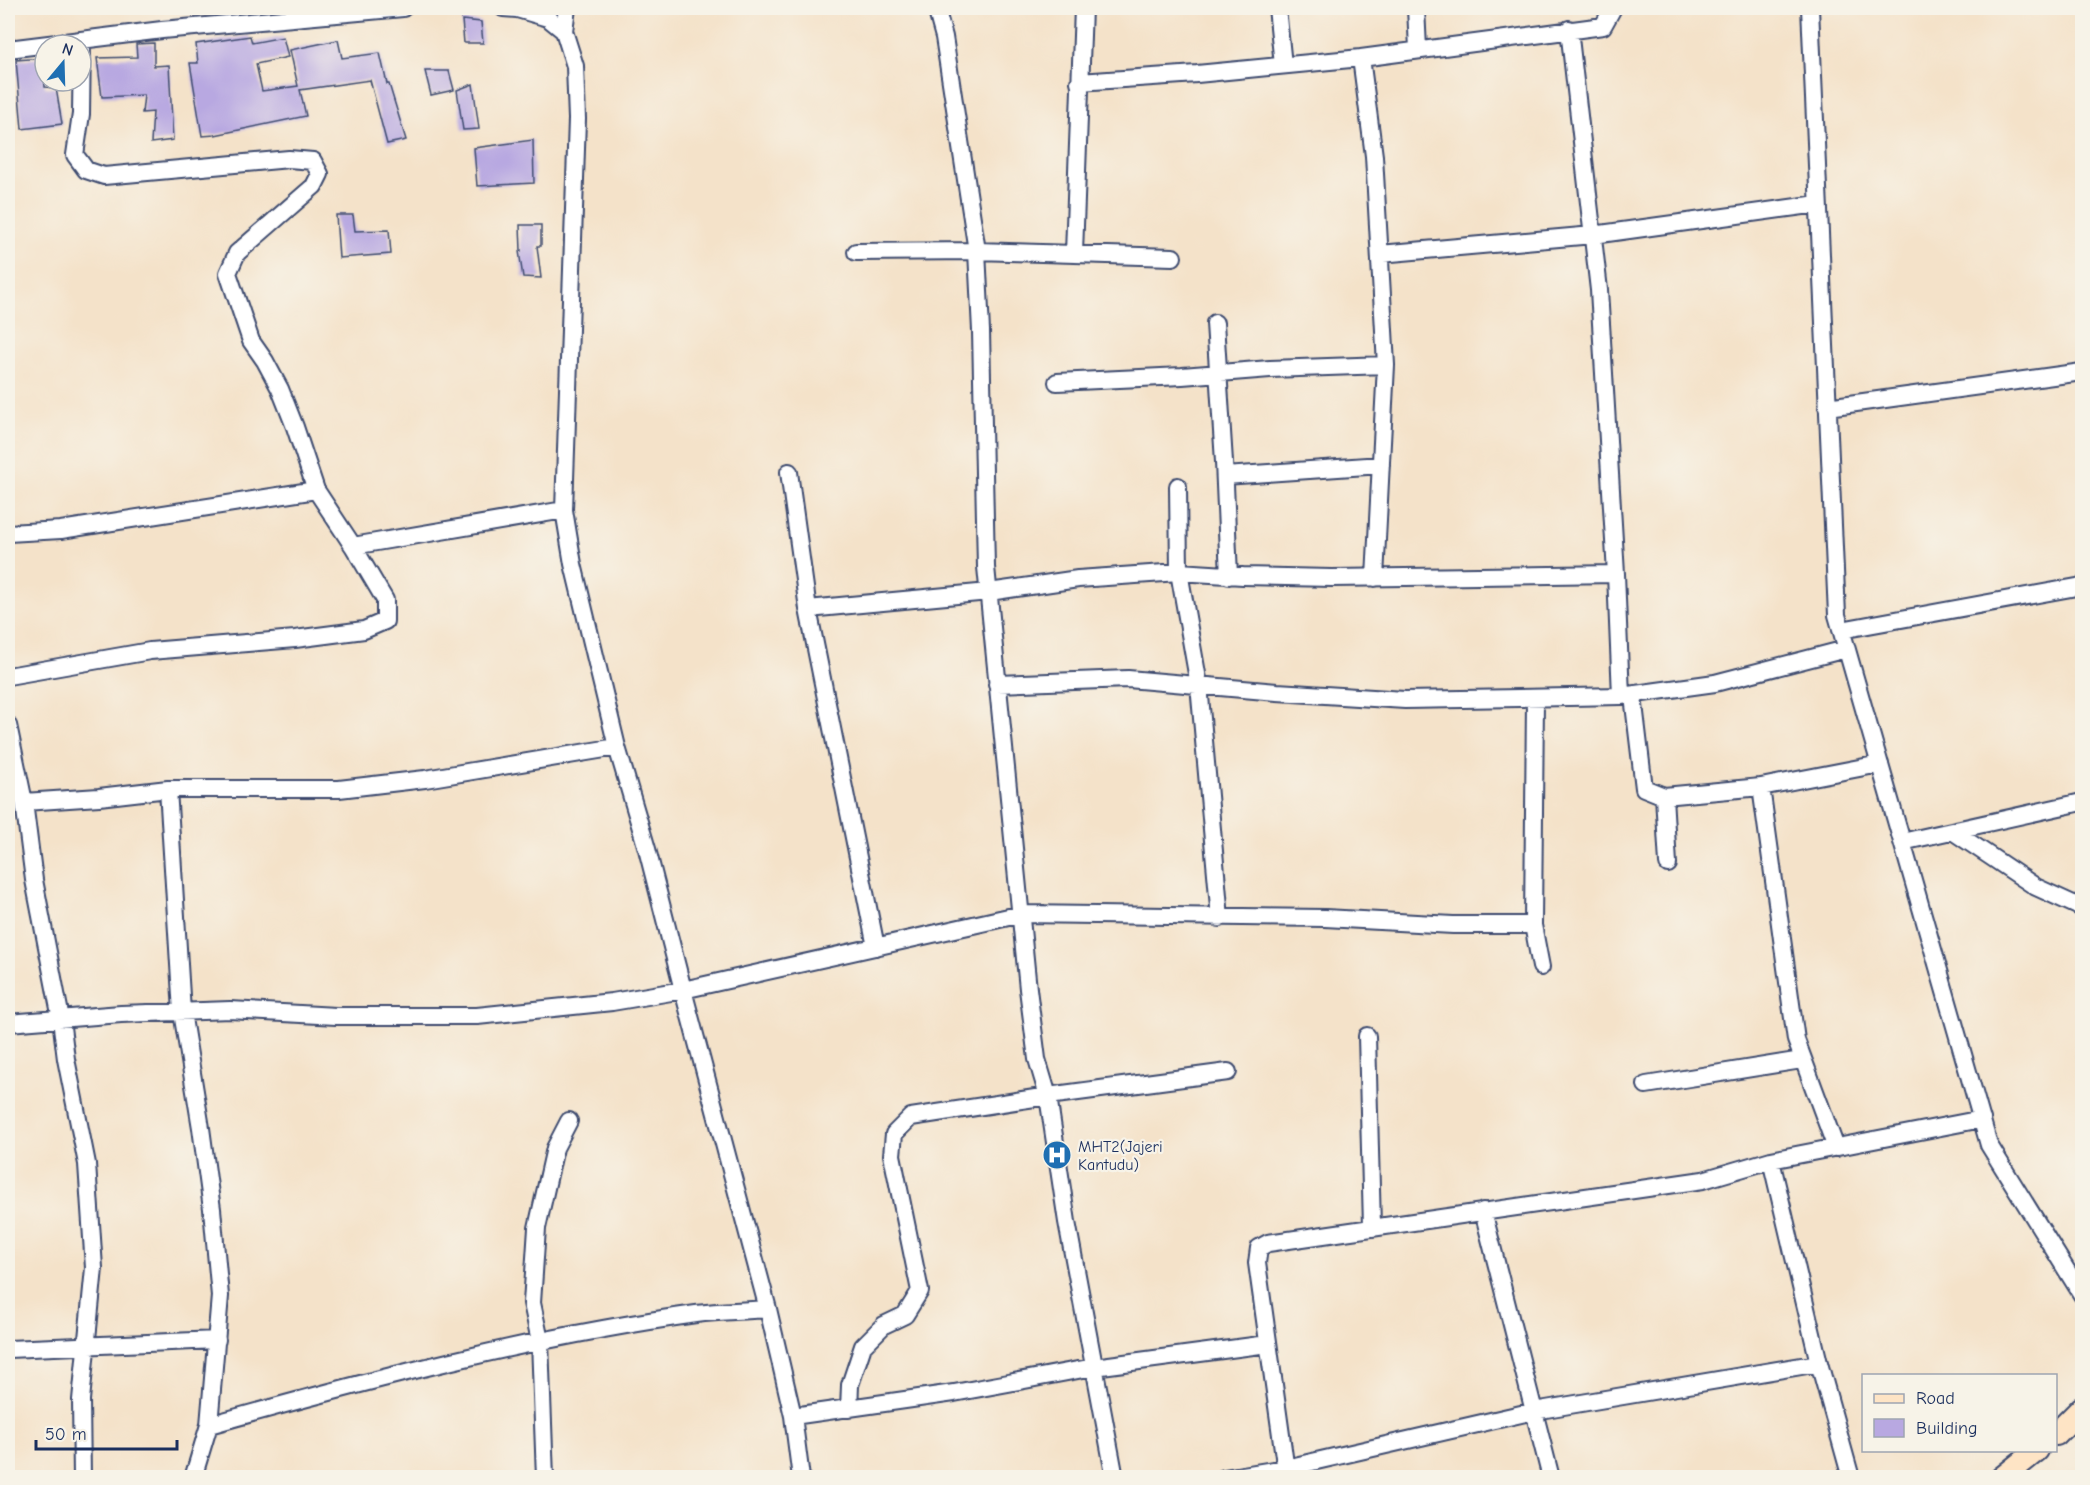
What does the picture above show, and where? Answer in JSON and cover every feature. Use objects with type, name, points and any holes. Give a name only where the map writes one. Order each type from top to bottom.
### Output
[{"type":"street","points":[[93,39],[403,8]]},
{"type":"street","points":[[503,8],[517,9],[548,18],[564,31]]},
{"type":"street","points":[[567,8],[564,31],[575,66],[578,119],[564,510],[573,564],[617,747],[647,849],[768,1309],[794,1416],[801,1478]]},
{"type":"street","points":[[936,8],[944,37],[977,250],[986,567],[1028,989],[1037,1059],[1048,1096],[1066,1222],[1115,1478]]},
{"type":"street","points":[[1074,253],[1083,8]]},
{"type":"street","points":[[1277,8],[1282,65]]},
{"type":"street","points":[[1416,8],[1419,49]]},
{"type":"street","points":[[1079,82],[1197,74],[1361,58],[1603,26],[1612,8]]},
{"type":"street","points":[[1810,8],[1837,615],[1989,1145],[2082,1295]]},
{"type":"street","points":[[1569,29],[1599,290],[1616,574],[1627,696],[1644,788],[1664,796],[1761,787],[1880,764]]},
{"type":"street","points":[[8,49],[33,46]]},
{"type":"street","points":[[1361,58],[1374,156],[1386,366],[1375,578]]},
{"type":"street","points":[[8,676],[150,651],[295,639],[364,630],[385,621],[385,600],[316,490],[280,390],[266,361],[251,341],[228,273],[237,253],[314,186],[320,174],[313,161],[289,159],[104,176],[86,170],[75,155],[81,114],[81,93]]},
{"type":"street","points":[[1380,254],[1593,235],[1818,204]]},
{"type":"street","points":[[856,252],[977,250],[1173,257]]},
{"type":"street","points":[[1215,324],[1229,576]]},
{"type":"street","points":[[1057,382],[1270,369],[1386,366]]},
{"type":"street","points":[[1827,407],[2082,372]]},
{"type":"street","points":[[1225,476],[1381,465]]},
{"type":"street","points":[[789,472],[808,609],[876,947]]},
{"type":"street","points":[[1178,486],[1179,572],[1199,685],[1220,918]]},
{"type":"street","points":[[8,533],[61,530],[316,490]]},
{"type":"street","points":[[353,546],[564,510]]},
{"type":"street","points":[[808,609],[989,592],[1078,579],[1179,572],[1229,576],[1375,578],[1616,574]]},
{"type":"street","points":[[1841,630],[2082,586]]},
{"type":"street","points":[[997,684],[1128,679],[1277,693],[1405,700],[1627,696],[1715,683],[1846,649]]},
{"type":"street","points":[[1535,699],[1533,925],[1541,967]]},
{"type":"street","points":[[8,725],[24,802],[34,880],[88,1175],[94,1268],[81,1400],[82,1478]]},
{"type":"street","points":[[24,802],[168,789],[339,789],[425,779],[617,747]]},
{"type":"street","points":[[1761,787],[1796,1040],[1836,1148]]},
{"type":"street","points":[[168,789],[182,1012],[212,1209],[220,1296],[210,1425],[193,1478]]},
{"type":"street","points":[[1664,796],[1668,864]]},
{"type":"street","points":[[1902,842],[2082,802]]},
{"type":"street","points":[[1954,832],[2036,887],[2082,909]]},
{"type":"street","points":[[8,1023],[230,1010],[336,1016],[477,1016],[612,1002],[683,990],[1022,914],[1325,918],[1453,925],[1533,925]]},
{"type":"street","points":[[1367,1036],[1372,1226]]},
{"type":"street","points":[[1646,1085],[1802,1060]]},
{"type":"street","points":[[849,1409],[850,1385],[863,1346],[884,1325],[905,1315],[920,1291],[892,1155],[894,1134],[911,1117],[1228,1072]]},
{"type":"street","points":[[1287,1473],[1257,1263],[1259,1248],[1268,1243],[1372,1226],[1702,1180],[1771,1160],[1982,1119]]},
{"type":"street","points":[[545,1478],[540,1341],[532,1303],[537,1227],[555,1148],[568,1121]]},
{"type":"street","points":[[1771,1160],[1819,1364],[1851,1478]]},
{"type":"street","points":[[1484,1211],[1551,1478]]},
{"type":"street","points":[[210,1425],[394,1374],[540,1341],[698,1314],[768,1309]]},
{"type":"street","points":[[8,1349],[217,1340]]},
{"type":"street","points":[[794,1416],[954,1393],[1094,1367],[1268,1344]]},
{"type":"street","points":[[1224,1478],[1287,1473],[1534,1411],[1819,1364]]},
{"type":"street","points":[[2057,1432],[2082,1408]]},
{"type":"street","points":[[2002,1478],[2034,1452]]},
{"type":"building","points":[[462,20],[481,22],[483,43],[464,43]]},
{"type":"building","points":[[250,36],[252,43],[283,37],[288,57],[256,64],[262,91],[298,86],[290,50],[338,40],[342,58],[380,53],[387,84],[389,84],[406,140],[387,144],[370,80],[300,90],[306,116],[202,136],[190,63],[198,63],[196,44]]},
{"type":"building","points":[[154,43],[154,66],[169,65],[173,140],[151,143],[153,112],[142,113],[144,95],[102,97],[97,58],[137,57],[136,44]]},
{"type":"building","points":[[33,59],[33,93],[57,93],[62,124],[22,129],[16,60]]},
{"type":"building","points":[[425,71],[449,71],[454,90],[431,95]]},
{"type":"building","points":[[473,84],[479,129],[463,130],[457,90]]},
{"type":"building","points":[[533,140],[534,183],[477,186],[474,148]]},
{"type":"building","points":[[336,215],[353,215],[355,231],[389,230],[391,254],[339,258]]},
{"type":"building","points":[[520,225],[541,225],[541,246],[537,246],[541,278],[523,277],[519,251],[521,251]]},
{"type":"place","name":"MHT2(Jajeri Kantudu)","points":[[1057,1155]]}]
